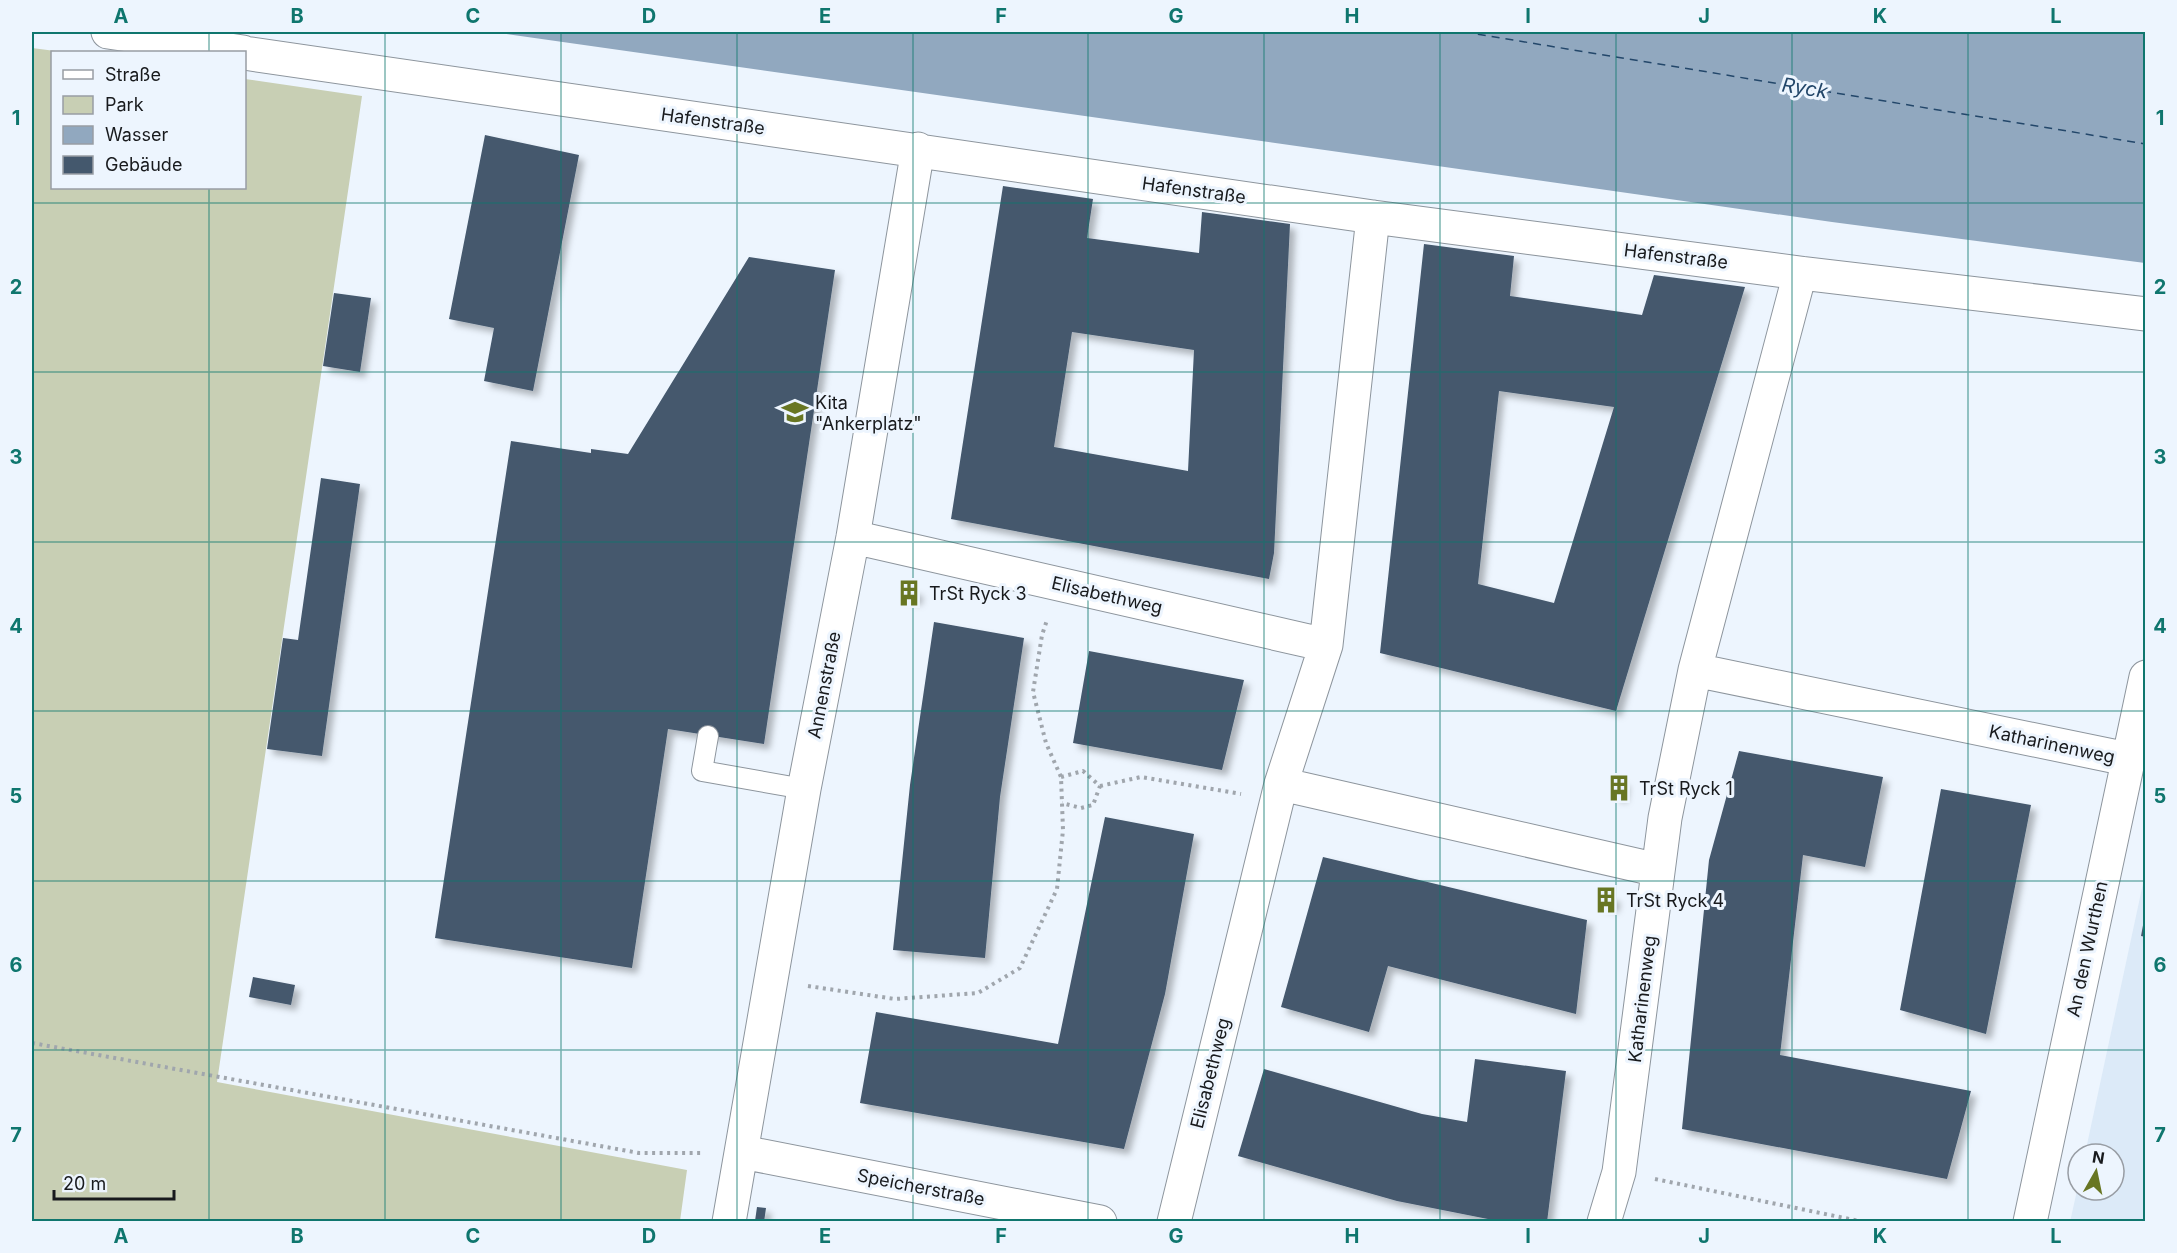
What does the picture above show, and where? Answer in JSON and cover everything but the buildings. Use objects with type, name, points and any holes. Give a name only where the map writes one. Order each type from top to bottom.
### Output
[{"type":"street","name":"Hafenstraße","points":[[108,32],[231,51]]},
{"type":"street","name":"Hafenstraße","points":[[246,53],[918,149],[1373,217],[1800,273],[2145,314]]},
{"type":"street","name":"Annenstraße","points":[[729,1221],[804,789],[853,537],[918,149]]},
{"type":"street","name":"Elisabethweg","points":[[1174,1221],[1279,792],[1326,645],[1373,217]]},
{"type":"street","name":"Katharinenweg","points":[[1604,1221],[1619,1172],[1665,818],[1695,670],[1800,273]]},
{"type":"street","name":"Elisabethweg","points":[[853,537],[1326,645]]},
{"type":"street","name":"Katharinenweg","points":[[1695,670],[2127,759]]},
{"type":"street","name":"An den Wurthen","points":[[2030,1221],[2145,677]]},
{"type":"street","points":[[1279,792],[1658,870]]},
{"type":"street","name":"Speicherstraße","points":[[742,1152],[1100,1221]]},
{"type":"lane","points":[[708,736],[702,771],[804,789]]},
{"type":"path","points":[[771,980],[895,999],[978,993],[1020,968],[1057,888],[1063,830],[1061,777],[1047,743],[1033,692],[1042,635],[1060,584]]},
{"type":"path","points":[[1061,777],[1083,771],[1100,786]]},
{"type":"path","points":[[1100,786],[1141,777],[1279,792]]},
{"type":"path","points":[[1062,803],[1081,808],[1093,805],[1100,786]]},
{"type":"path","points":[[32,1043],[639,1153],[742,1152]]},
{"type":"path","points":[[1619,1172],[1864,1221]]},
{"type":"shaded area","points":[[2145,874],[2145,1221],[2070,1222],[2074,1202],[2126,1202],[2126,1142],[2088,1142]]},
{"type":"green space","points":[[32,48],[55,51],[51,51],[51,189],[246,189],[246,79],[362,96],[217,1082],[687,1170],[680,1221],[32,1221]]},
{"type":"water","name":"Ryck","points":[[492,32],[2145,32],[2145,263],[1832,222]]},
{"type":"ferry route","points":[[1464,32],[2146,144]]},
{"type":"place","name":"Kita \"Ankerplatz\"","points":[[795,412]]},
{"type":"place","name":"TrSt Ryck 3","points":[[909,593]]},
{"type":"place","name":"TrSt Ryck 1","points":[[1619,788]]},
{"type":"place","name":"TrSt Ryck 4","points":[[1606,900]]}]
